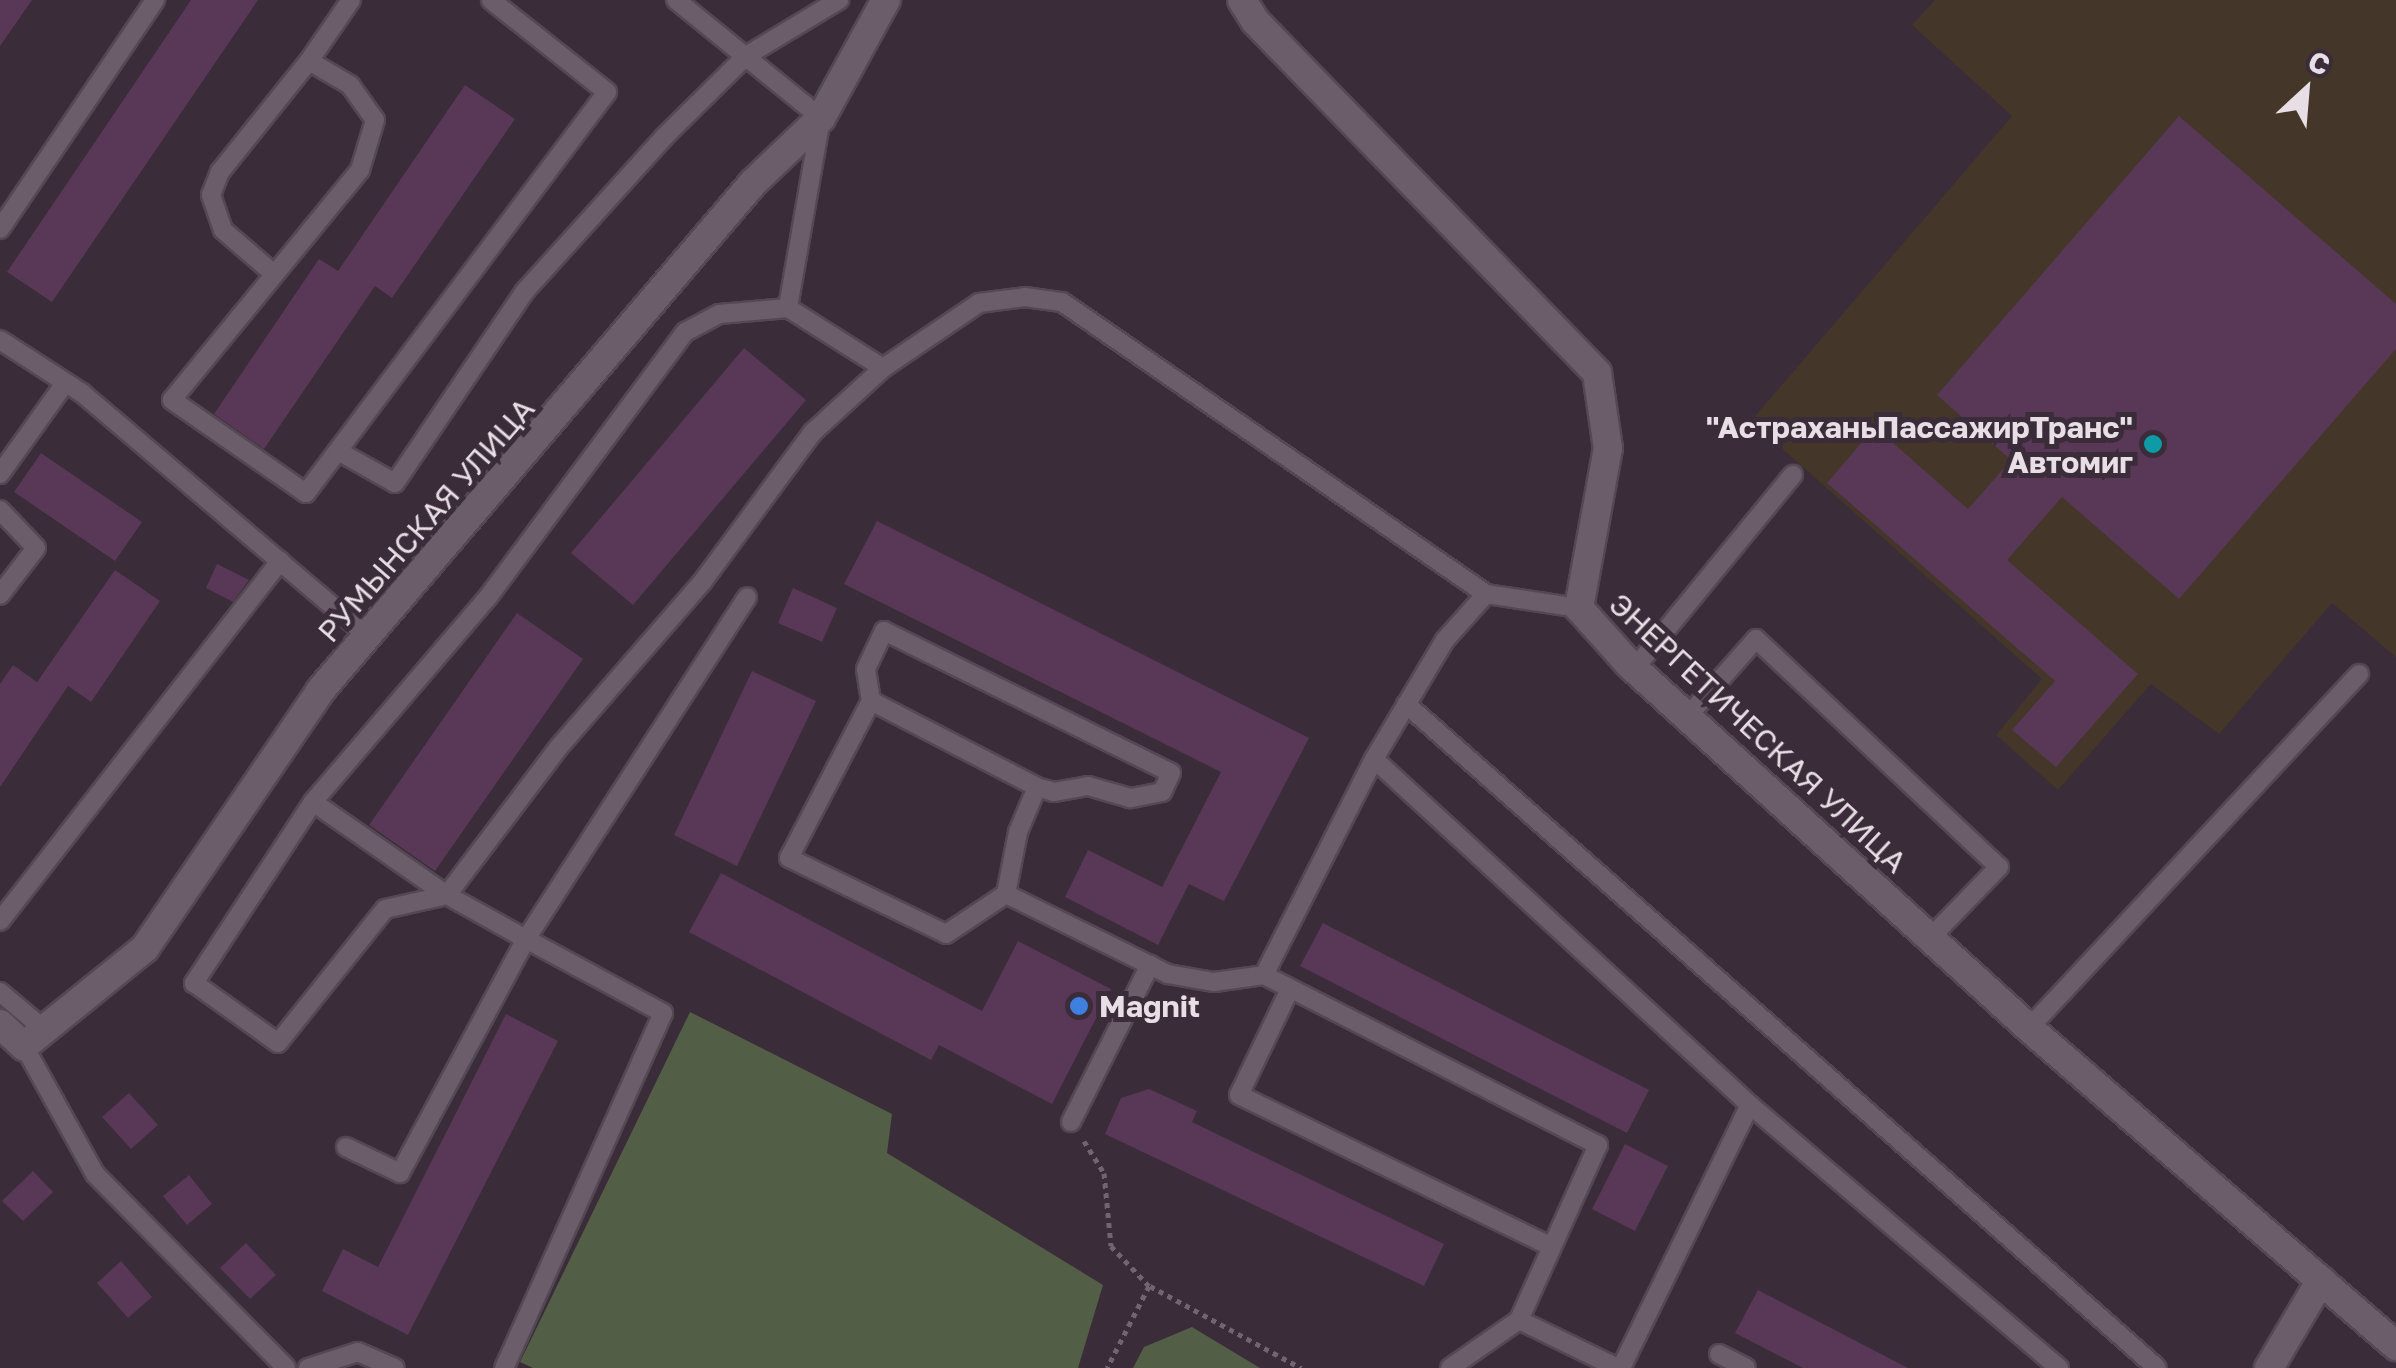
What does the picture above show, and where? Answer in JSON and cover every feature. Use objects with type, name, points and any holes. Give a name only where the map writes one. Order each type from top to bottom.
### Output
[{"type":"street","name":"РУМЫНСКАЯ УЛИЦА","points":[[35,1038],[145,948],[320,692],[370,638],[753,184],[820,118],[886,0]]},
{"type":"street","name":"ЭНЕРГЕТИЧЕСКАЯ УЛИЦА","points":[[1248,10],[1597,372],[1608,448],[1579,608],[1634,669],[2029,1028],[2396,1346]]},
{"type":"street","points":[[0,1024],[35,1038]]},
{"type":"street","points":[[2269,1368],[2320,1280]]},
{"type":"lane","points":[[0,229],[155,0]]},
{"type":"lane","points":[[274,274],[223,230],[211,195],[220,172],[309,62],[351,0]]},
{"type":"lane","points":[[309,62],[350,85],[375,120],[360,170],[172,400],[306,493],[606,92],[491,0]]},
{"type":"lane","points":[[676,0],[820,118],[788,308]]},
{"type":"lane","points":[[338,451],[396,483],[525,291],[746,56],[839,0]]},
{"type":"lane","points":[[882,368],[788,308],[718,314],[686,332],[488,597],[313,802],[194,983],[278,1043],[386,909],[447,895],[583,718],[703,581],[813,432],[882,368],[979,302],[1026,297],[1062,302],[1486,594],[1579,608]]},
{"type":"lane","points":[[0,340],[62,386],[82,393],[370,638]]},
{"type":"lane","points":[[0,474],[62,386]]},
{"type":"lane","points":[[1634,669],[1793,475]]},
{"type":"lane","points":[[0,510],[36,548],[0,595]]},
{"type":"lane","points":[[0,921],[280,561]]},
{"type":"lane","points":[[1264,975],[1406,704],[1445,640],[1486,594]]},
{"type":"lane","points":[[346,1146],[400,1173],[526,939],[747,597]]},
{"type":"lane","points":[[871,702],[1054,792],[1088,786],[1130,798],[1162,792],[1171,773],[884,631],[866,669],[871,702],[789,858],[946,934],[1006,894],[1018,832],[1037,786]]},
{"type":"lane","points":[[1687,717],[1756,638],[1999,867],[1930,938]]},
{"type":"lane","points":[[2029,1028],[2359,674]]},
{"type":"lane","points":[[1406,704],[2157,1368]]},
{"type":"lane","points":[[1374,759],[1750,1105],[2058,1368]]},
{"type":"lane","points":[[313,802],[447,895],[663,1014],[504,1368]]},
{"type":"lane","points":[[1006,894],[1150,965],[1214,982],[1264,975],[1598,1144],[1548,1245],[1520,1320],[1450,1368]]},
{"type":"lane","points":[[1071,1122],[1150,965]]},
{"type":"lane","points":[[1289,991],[1239,1095],[1548,1245]]},
{"type":"lane","points":[[0,992],[35,1038],[95,1174],[286,1368]]},
{"type":"lane","points":[[1520,1320],[1619,1368],[1750,1105]]},
{"type":"lane","points":[[308,1368],[358,1352],[395,1368]]},
{"type":"lane","points":[[1720,1354],[1746,1368]]},
{"type":"path","points":[[1071,1122],[1104,1173],[1111,1246],[1149,1286],[1301,1368]]},
{"type":"path","points":[[1107,1368],[1149,1286]]},
{"type":"shaded area","points":[[1935,0],[2396,0],[2396,657],[2332,603],[2219,734],[2151,684],[2058,790],[1996,735],[2042,679],[1751,421],[2012,116],[1912,25]]},
{"type":"green space","points":[[690,1012],[892,1114],[887,1153],[1103,1285],[1078,1368],[533,1368],[520,1362]]},
{"type":"green space","points":[[1192,1327],[1260,1368],[1133,1368],[1144,1347]]},
{"type":"building","points":[[0,0],[32,0],[0,46]]},
{"type":"building","points":[[191,0],[258,0],[52,302],[7,272]]},
{"type":"building","points":[[465,85],[515,119],[392,298],[375,286],[264,449],[214,414],[319,259],[338,271]]},
{"type":"building","name":"\"АстраханьПассажирТранс\" Автомиг","points":[[2179,116],[2396,304],[2396,349],[2179,599],[2062,497],[2007,560],[2138,674],[2056,767],[2012,730],[2055,681],[1827,483],[1875,427],[1968,509],[2011,460],[1937,395]]},
{"type":"building","points":[[744,348],[806,400],[633,605],[571,553]]},
{"type":"building","points":[[41,453],[142,522],[115,561],[14,492]]},
{"type":"building","points":[[877,521],[1309,738],[1224,901],[1189,884],[1158,945],[1065,897],[1088,850],[1162,887],[1221,772],[844,584]]},
{"type":"building","points":[[217,564],[249,580],[233,602],[206,588]]},
{"type":"building","points":[[115,570],[160,601],[91,702],[68,686],[0,787],[0,684],[13,665],[37,682]]},
{"type":"building","points":[[793,588],[837,608],[822,642],[778,623]]},
{"type":"building","points":[[517,613],[583,659],[435,871],[369,825]]},
{"type":"building","points":[[752,671],[816,701],[737,866],[674,835]]},
{"type":"building","points":[[721,873],[982,1011],[1018,941],[1111,989],[1052,1104],[939,1045],[931,1060],[689,932]]},
{"type":"building","points":[[1323,923],[1649,1090],[1627,1133],[1300,966]]},
{"type":"building","points":[[506,1014],[558,1041],[408,1335],[322,1291],[343,1249],[378,1267]]},
{"type":"building","points":[[1149,1089],[1197,1111],[1192,1122],[1444,1244],[1424,1286],[1105,1134],[1121,1098]]},
{"type":"building","points":[[129,1093],[158,1125],[131,1149],[102,1117]]},
{"type":"building","points":[[1625,1144],[1668,1166],[1635,1231],[1592,1209]]},
{"type":"building","points":[[33,1171],[53,1192],[23,1221],[2,1201]]},
{"type":"building","points":[[189,1175],[212,1204],[187,1225],[163,1196]]},
{"type":"building","points":[[246,1243],[276,1275],[250,1299],[220,1268]]},
{"type":"building","points":[[121,1261],[152,1297],[128,1318],[97,1283]]},
{"type":"building","points":[[1758,1290],[1908,1368],[1803,1368],[1735,1333]]},
{"type":"place","name":"\"АстраханьПассажирТранс\" Автомиг","points":[[2153,444]]},
{"type":"place","name":"Magnit","points":[[1079,1006]]}]
